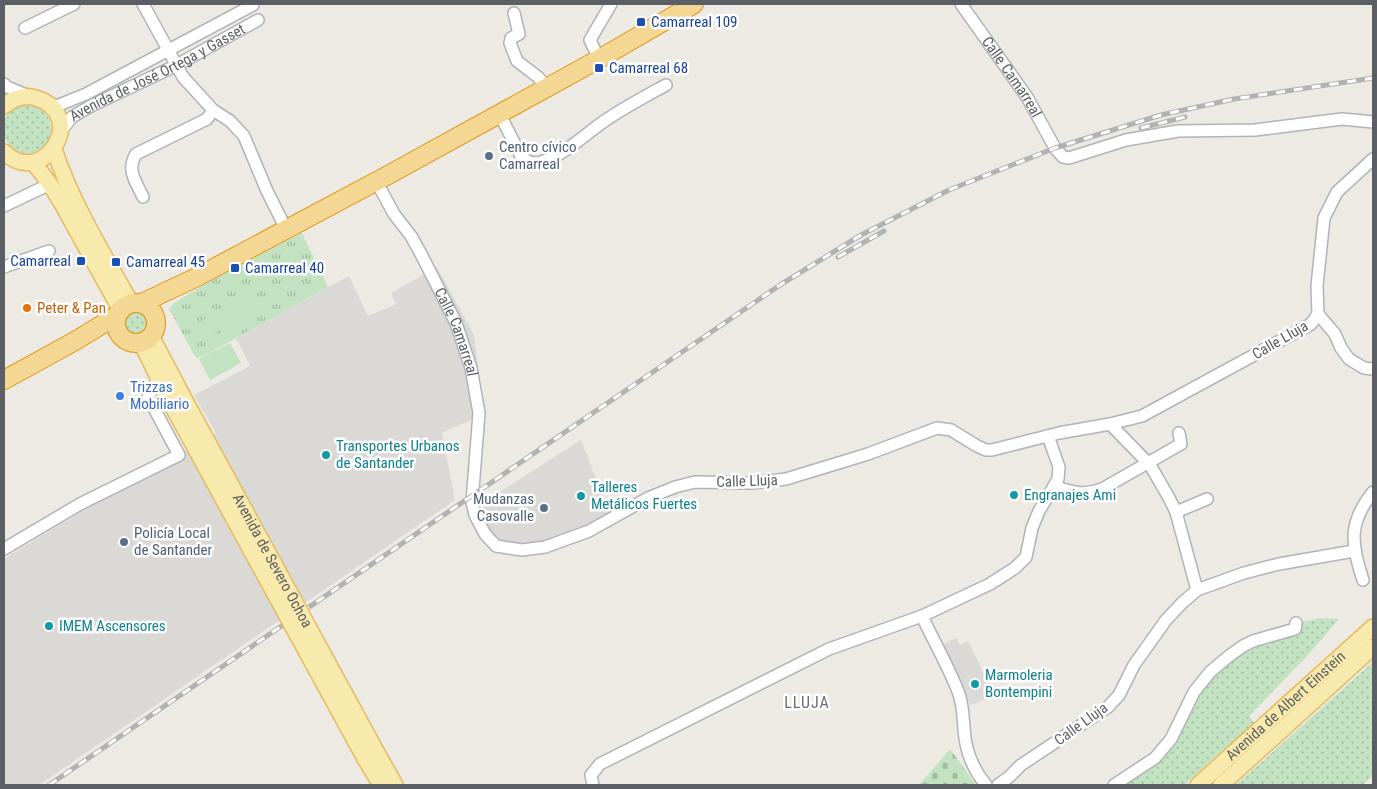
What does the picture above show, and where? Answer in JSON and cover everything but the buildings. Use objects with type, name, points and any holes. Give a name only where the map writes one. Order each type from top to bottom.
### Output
[{"type":"highway","points":[[4,380],[83,336],[127,308],[174,289],[376,181],[599,59],[694,4]]},
{"type":"highway","points":[[155,318],[174,289]]},
{"type":"highway","points":[[127,308],[150,309],[155,318],[156,327],[146,339],[133,343],[120,336],[117,329],[127,308]]},
{"type":"highway","points":[[83,336],[120,336]]},
{"type":"main road","points":[[4,106],[20,97],[30,96],[44,100],[54,107],[61,131],[59,141],[54,149],[44,158],[33,162],[18,161],[4,154]]},
{"type":"main road","points":[[54,149],[62,174],[127,308]]},
{"type":"main road","points":[[33,162],[50,184],[127,308]]},
{"type":"main road","name":"Avenida de Severo Ochoa","points":[[146,339],[158,379],[175,396]]},
{"type":"main road","name":"Avenida de Severo Ochoa","points":[[146,339],[175,396],[370,754],[381,785]]},
{"type":"main road","name":"Avenida de Albert Einstein","points":[[1198,785],[1373,628]]},
{"type":"main road","name":"Avenida de Albert Einstein","points":[[1221,785],[1373,647]]},
{"type":"main road","name":"Avenida de Severo Ochoa","points":[[370,754],[396,785]]},
{"type":"street","points":[[25,28],[74,4]]},
{"type":"street","points":[[143,4],[183,78],[213,110],[230,121],[244,136],[267,191],[286,229]]},
{"type":"street","points":[[599,59],[590,40],[611,4]]},
{"type":"street","name":"Calle Camarreal","points":[[961,4],[1027,97],[1058,153],[1063,158],[1126,140],[1178,131],[1255,130],[1342,119],[1373,122]]},
{"type":"street","name":"Avenida de José Ortega y Gasset","points":[[54,107],[86,94],[168,52],[252,5]]},
{"type":"street","points":[[514,13],[518,34],[511,38],[510,43],[517,61],[538,77],[546,87]]},
{"type":"street","name":"Avenida de José Ortega y Gasset","points":[[61,131],[72,117],[91,106],[175,66],[258,20]]},
{"type":"street","points":[[4,84],[30,96]]},
{"type":"street","points":[[499,113],[521,156],[526,161],[533,163],[542,162],[558,154],[609,118],[666,85]]},
{"type":"street","points":[[143,197],[131,169],[131,161],[136,154],[207,119],[213,110]]},
{"type":"street","name":"Calle Lluja","points":[[472,502],[475,515],[485,534],[496,546],[515,550],[533,550],[558,544],[589,531],[648,498],[675,487],[695,482],[752,483],[786,479],[868,454],[937,428],[951,430],[986,450],[1142,416],[1311,324],[1318,314],[1318,278],[1324,218],[1337,192],[1373,159]]},
{"type":"street","name":"Calle Camarreal","points":[[376,181],[394,214],[411,236],[421,254],[456,323],[472,368],[479,413],[472,502]]},
{"type":"street","points":[[4,206],[50,184]]},
{"type":"street","points":[[4,268],[49,251]]},
{"type":"street","points":[[1318,314],[1335,334],[1341,348],[1349,359],[1364,368],[1373,369]]},
{"type":"street","points":[[4,549],[80,504],[179,455],[148,397],[158,379]]},
{"type":"street","points":[[1110,424],[1147,462],[1160,481],[1176,512],[1197,590]]},
{"type":"street","points":[[1054,486],[1081,494],[1102,489],[1181,444],[1179,433]]},
{"type":"street","points":[[593,785],[591,775],[600,764],[829,649],[922,616],[990,584],[1015,568],[1026,557],[1030,547],[1032,528],[1058,479],[1059,467],[1048,436]]},
{"type":"street","points":[[1363,580],[1354,551],[1357,517],[1373,492]]},
{"type":"street","points":[[1176,512],[1207,499]]},
{"type":"street","name":"Calle Lluja","points":[[998,785],[1013,781],[1021,766],[1108,707],[1119,695],[1134,665],[1166,620],[1182,602],[1197,590],[1244,573],[1279,564],[1354,551]]},
{"type":"street","points":[[922,616],[959,693],[964,710],[964,730],[971,762],[977,774],[986,785]]},
{"type":"street","points":[[1114,785],[1154,758],[1171,739],[1194,692],[1210,672],[1243,646],[1295,629],[1296,624]]},
{"type":"shaded area","points":[[437,267],[474,335],[484,414],[442,433],[455,500],[39,785],[4,785],[4,559],[216,433],[194,395],[250,366],[236,338],[349,276],[368,316],[396,304],[391,293]]},
{"type":"shaded area","points":[[581,440],[610,515],[577,530],[538,543],[516,544],[496,540],[488,532],[478,506]]},
{"type":"shaded area","points":[[956,638],[960,645],[968,641],[995,696],[970,705],[942,645]]},
{"type":"green space","points":[[27,105],[36,107],[44,112],[49,120],[51,129],[49,138],[44,146],[36,151],[27,153],[18,151],[10,146],[5,138],[3,129],[5,120],[10,112],[18,107]]},
{"type":"green space","points":[[302,233],[328,287],[204,356],[196,358],[169,309],[174,303],[205,284]]},
{"type":"green space","points":[[256,292],[264,306],[212,335],[203,320]]},
{"type":"green space","points":[[136,310],[145,314],[149,323],[145,332],[136,336],[127,332],[123,323],[127,314]]},
{"type":"green space","points":[[230,343],[241,363],[210,380],[199,359]]},
{"type":"green space","points":[[1321,618],[1339,619],[1308,655],[1249,716],[1254,723],[1184,785],[1121,785],[1159,759],[1205,685],[1225,664],[1245,652],[1289,635],[1300,633],[1303,622]]},
{"type":"green space","points":[[1373,662],[1373,776],[1362,785],[1236,785]]},
{"type":"green space","points":[[950,749],[976,785],[919,785]]},
{"type":"railway","points":[[49,785],[780,285],[861,235],[949,190],[1055,148],[1161,115],[1234,99],[1373,78]]},
{"type":"railway","points":[[1141,128],[1185,117]]},
{"type":"railway","points":[[838,257],[884,231]]},
{"type":"place","name":"Camarreal 109","points":[[641,22]]},
{"type":"place","name":"Camarreal 68","points":[[599,68]]},
{"type":"place","name":"Centro cívico Camarreal","points":[[489,156]]},
{"type":"place","name":"Camarreal","points":[[81,261]]},
{"type":"place","name":"Camarreal 45","points":[[116,262]]},
{"type":"place","name":"Camarreal 40","points":[[235,268]]},
{"type":"place","name":"Peter & Pan","points":[[27,308]]},
{"type":"place","name":"Trizzas Mobiliario","points":[[120,396]]},
{"type":"place","name":"Transportes Urbanos de Santander","points":[[326,455]]},
{"type":"place","name":"Engranajes Ami","points":[[1014,495]]},
{"type":"place","name":"Talleres Metálicos Fuertes","points":[[581,496]]},
{"type":"place","name":"Mudanzas Casovalle","points":[[544,508]]},
{"type":"place","name":"Policía Local de Santander","points":[[124,542]]},
{"type":"place","name":"IMEM Ascensores","points":[[49,626]]},
{"type":"place","name":"Marmoleria Bontempini","points":[[975,684]]},
{"type":"district","name":"LLUJA","points":[[807,702]]}]
